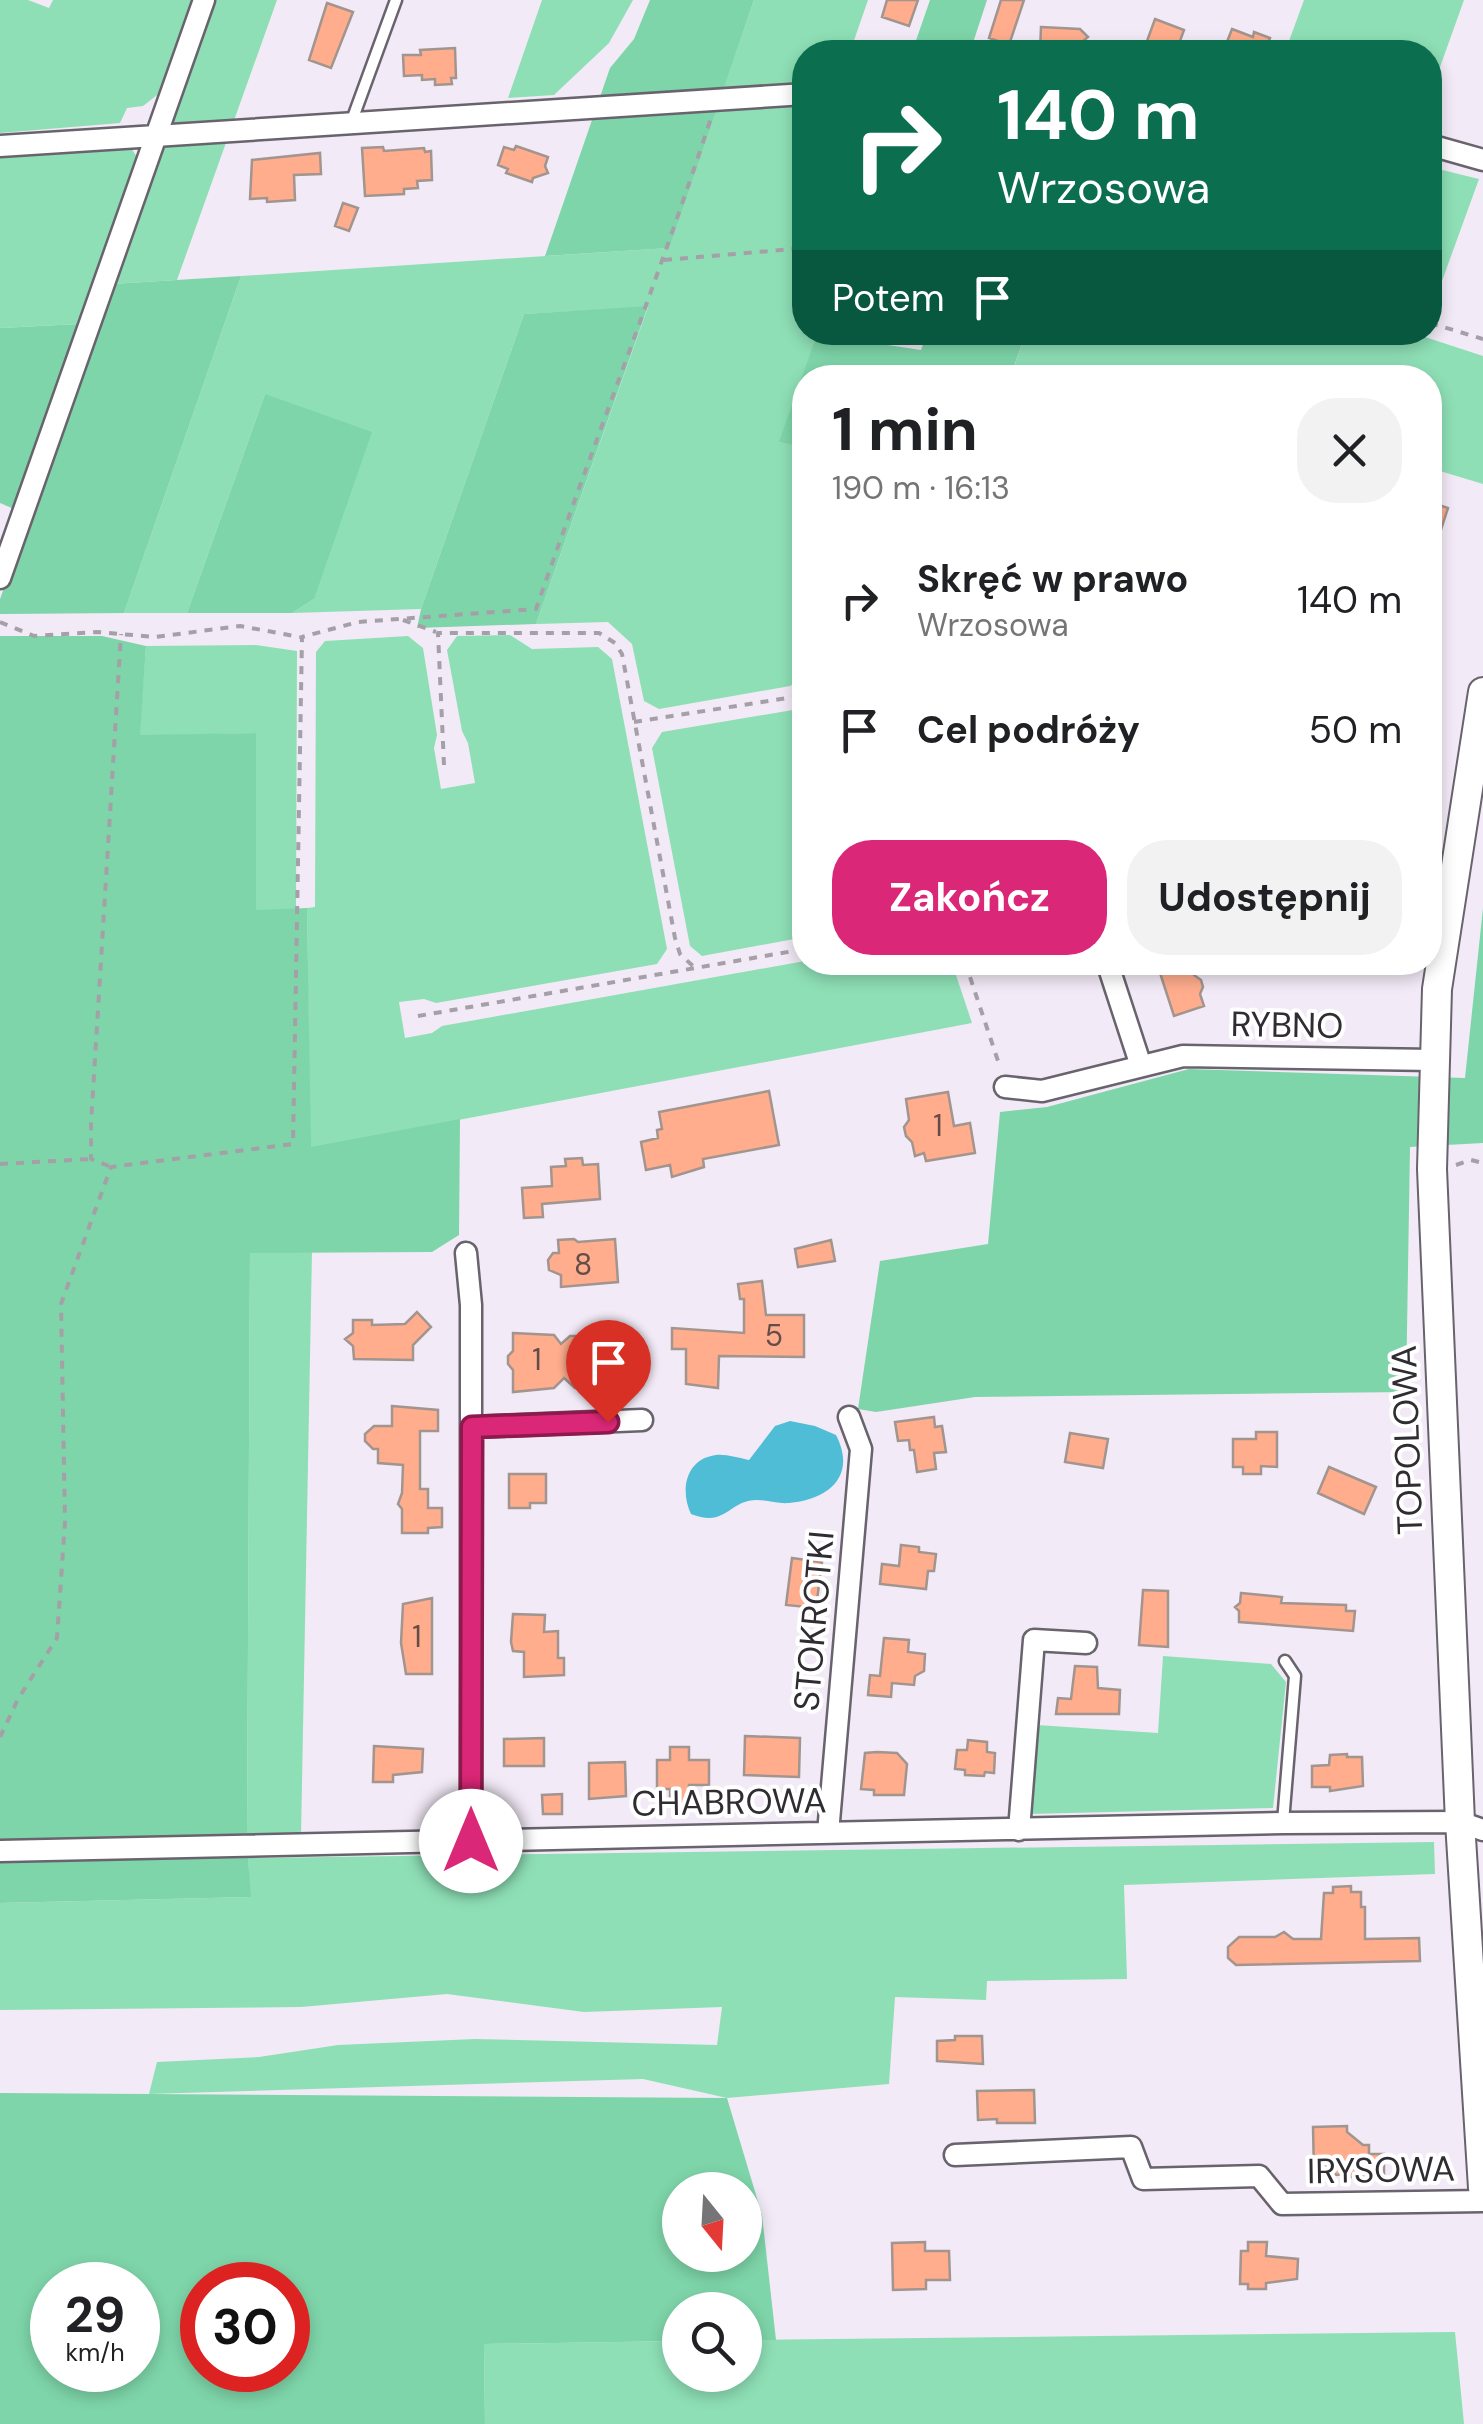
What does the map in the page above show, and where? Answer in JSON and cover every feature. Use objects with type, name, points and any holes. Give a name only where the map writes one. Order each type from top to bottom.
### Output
[{"type":"street","points":[[0,578],[204,0]]},
{"type":"street","points":[[0,146],[792,95]]},
{"type":"street","points":[[1442,148],[1483,160]]},
{"type":"street","name":"TOPOLOWA","points":[[1442,957],[1483,692]]},
{"type":"street","points":[[1111,975],[1140,1066]]},
{"type":"street","name":"TOPOLOWA","points":[[1439,975],[1433,1060],[1432,1169],[1472,1826],[1483,2188]]},
{"type":"street","name":"RYBNO","points":[[1005,1087],[1042,1091],[1183,1056],[1433,1060]]},
{"type":"street","points":[[466,1253],[471,1305],[471,1841]]},
{"type":"street","name":"STOKROTKI","points":[[828,1832],[861,1449],[849,1417]]},
{"type":"street","points":[[472,1427],[642,1420]]},
{"type":"street","points":[[1019,1830],[1034,1640],[1086,1642]]},
{"type":"street","name":"CHABROWA","points":[[0,1851],[1283,1823],[1472,1826]]},
{"type":"street","name":"IRYSOWA","points":[[955,2155],[1130,2147],[1143,2179],[1259,2176],[1282,2204],[1483,2201]]},
{"type":"lane","points":[[350,123],[396,0]]},
{"type":"lane","points":[[1283,1823],[1295,1676],[1284,1660]]},
{"type":"path","points":[[0,622],[34,636],[97,632],[155,638],[240,626],[302,637],[358,622],[536,608],[664,260],[717,100]]},
{"type":"path","points":[[664,260],[792,249]]},
{"type":"path","points":[[1442,327],[1483,340]]},
{"type":"path","points":[[398,618],[438,633],[600,633],[615,642],[622,654],[674,938],[680,954],[695,968]]},
{"type":"path","points":[[438,633],[444,765]]},
{"type":"path","points":[[91,1159],[120,634]]},
{"type":"path","points":[[0,1164],[91,1159],[110,1166],[293,1144],[302,637]]},
{"type":"path","points":[[634,722],[792,697]]},
{"type":"path","points":[[418,1016],[792,951]]},
{"type":"path","points":[[969,975],[1005,1087]]},
{"type":"path","points":[[0,1737],[18,1699],[57,1638],[66,1522],[61,1304],[110,1166]]},
{"type":"green space","points":[[0,0],[28,0],[49,8],[53,0],[194,0],[161,92],[143,106],[127,108],[120,123],[0,133]]},
{"type":"green space","points":[[213,0],[277,0],[177,280],[112,284]]},
{"type":"green space","points":[[542,0],[633,0],[609,43],[554,95],[508,98]]},
{"type":"green space","points":[[650,0],[754,0],[669,248],[545,256],[610,68],[634,39]]},
{"type":"green space","points":[[754,0],[868,0],[854,40],[792,40],[792,345],[813,345],[806,365],[792,365],[792,407],[780,442],[792,445],[792,685],[659,709],[644,701],[632,644],[608,622],[536,624],[648,307],[524,314],[421,609],[292,613],[314,599],[265,394],[187,613],[124,613],[241,276],[668,248]]},
{"type":"green space","points":[[930,0],[987,0],[974,40],[916,40]]},
{"type":"green space","points":[[1304,0],[1464,0],[1442,61],[1442,40],[1289,40]]},
{"type":"green space","points":[[130,146],[138,159],[79,324],[0,328],[0,156]]},
{"type":"green space","points":[[1442,170],[1479,179],[1442,281]]},
{"type":"green space","points":[[241,276],[124,613],[0,614],[0,599],[112,284]]},
{"type":"green space","points":[[648,306],[536,624],[417,628],[524,314]]},
{"type":"green space","points":[[79,324],[14,509],[0,503],[0,328]]},
{"type":"green space","points":[[1442,343],[1483,356],[1483,484],[1442,472],[1442,365],[1015,365],[1022,345]]},
{"type":"green space","points":[[813,345],[887,345],[921,350],[923,345],[1022,345],[1014,365],[806,365]]},
{"type":"green space","points":[[265,394],[372,432],[314,599],[292,613],[187,613]]},
{"type":"green space","points":[[792,405],[792,445],[779,442]]},
{"type":"green space","points":[[510,635],[532,649],[598,647],[612,659],[667,949],[657,964],[436,1003],[424,999],[399,1002],[405,1038],[432,1033],[442,1026],[792,963],[792,975],[956,975],[972,1023],[310,1148],[307,908],[315,907],[316,652],[325,641],[408,636],[423,648],[441,789],[475,783],[447,650],[457,636]]},
{"type":"green space","points":[[0,636],[102,636],[146,646],[140,735],[256,733],[256,910],[307,908],[311,1147],[460,1119],[459,1235],[432,1252],[250,1253],[247,1837],[0,1844]]},
{"type":"green space","points":[[256,645],[297,651],[296,909],[256,911],[256,733],[139,736],[146,646]]},
{"type":"green space","points":[[792,710],[792,939],[702,956],[690,946],[652,748],[662,732]]},
{"type":"green space","points":[[1483,908],[1483,1143],[1410,1147],[1406,1392],[975,1397],[876,1412],[858,1409],[880,1261],[988,1244],[1000,1112],[1047,1107],[1189,1069],[1465,1078]]},
{"type":"green space","points":[[312,1251],[301,1836],[247,1837],[250,1252]]},
{"type":"green space","points":[[1163,1656],[1271,1664],[1286,1682],[1273,1808],[1029,1814],[1037,1725],[1158,1733]]},
{"type":"green space","points":[[1434,1842],[1435,1874],[1124,1885],[1127,1979],[987,1981],[986,2000],[895,1997],[889,2084],[727,2098],[643,2079],[149,2094],[157,2062],[259,2057],[338,2045],[475,2039],[717,2045],[722,2007],[584,2012],[447,1994],[301,2007],[0,2010],[0,1903],[250,1897],[248,1858]]},
{"type":"green space","points":[[248,1858],[251,1897],[0,1903],[0,1860]]},
{"type":"green space","points":[[0,2093],[727,2098],[749,2172],[662,2172],[662,2272],[762,2272],[762,2215],[776,2340],[762,2340],[762,2292],[662,2292],[662,2341],[484,2344],[485,2424],[0,2424]]},
{"type":"green space","points":[[1455,2332],[1464,2424],[485,2424],[484,2344],[662,2341],[662,2392],[762,2392],[762,2340]]},
{"type":"water","points":[[790,1421],[836,1435],[843,1462],[841,1473],[827,1491],[803,1501],[747,1501],[712,1518],[691,1514],[686,1486],[697,1463],[716,1455],[749,1460],[775,1426]]},
{"type":"building","points":[[887,0],[918,0],[909,26],[882,17]]},
{"type":"building","points":[[1001,0],[1024,0],[1011,40],[989,38]]},
{"type":"building","points":[[327,3],[353,12],[331,68],[309,60]]},
{"type":"building","points":[[1155,19],[1184,30],[1180,40],[1147,40]]},
{"type":"building","points":[[1041,27],[1080,29],[1088,37],[1084,40],[1040,40]]},
{"type":"building","points":[[1232,29],[1270,38],[1269,40],[1228,40]]},
{"type":"building","points":[[455,48],[456,78],[451,78],[452,84],[435,85],[435,79],[422,80],[422,75],[404,76],[403,55]]},
{"type":"building","points":[[516,146],[548,157],[548,173],[532,182],[506,173],[508,169],[498,165],[504,147],[514,150]]},
{"type":"building","points":[[383,147],[384,151],[431,151],[432,180],[417,181],[418,188],[404,189],[404,194],[365,196],[362,148]]},
{"type":"building","points":[[320,153],[321,174],[294,175],[295,200],[250,199],[252,160]]},
{"type":"building","points":[[343,203],[358,208],[349,231],[335,226]]},
{"type":"building","points":[[1161,975],[1194,975],[1201,980],[1204,1006],[1174,1016]]},
{"type":"building","points":[[769,1091],[779,1145],[703,1159],[704,1167],[672,1177],[670,1165],[646,1170],[641,1142],[658,1138],[657,1130],[662,1129],[659,1112]]},
{"type":"building","points":[[948,1092],[954,1126],[970,1123],[975,1153],[926,1161],[924,1153],[915,1156],[912,1142],[906,1136],[906,1099]]},
{"type":"building","points":[[582,1158],[583,1165],[598,1164],[600,1199],[542,1204],[543,1217],[524,1218],[522,1188],[552,1186],[551,1167],[566,1166],[565,1159]]},
{"type":"building","points":[[615,1239],[618,1282],[561,1287],[561,1275],[549,1270],[548,1260],[553,1253],[559,1253],[558,1240]]},
{"type":"building","points":[[831,1240],[835,1261],[798,1267],[795,1249]]},
{"type":"building","points":[[762,1281],[766,1315],[804,1315],[804,1357],[719,1356],[718,1388],[686,1384],[686,1349],[672,1349],[672,1328],[744,1333],[744,1299],[740,1299],[738,1284]]},
{"type":"building","points":[[417,1312],[431,1327],[413,1345],[413,1360],[354,1359],[353,1346],[345,1339],[353,1333],[353,1320],[372,1320],[372,1325],[405,1324]]},
{"type":"building","points":[[513,1333],[554,1335],[561,1344],[570,1336],[584,1336],[600,1351],[606,1345],[627,1363],[621,1392],[575,1388],[564,1378],[554,1388],[513,1392],[513,1370],[508,1356],[513,1351]]},
{"type":"building","points":[[392,1406],[438,1410],[438,1431],[420,1431],[420,1489],[428,1489],[428,1508],[442,1508],[442,1527],[428,1528],[428,1533],[402,1533],[402,1509],[398,1504],[403,1465],[378,1463],[378,1449],[365,1441],[365,1434],[374,1426],[392,1426]]},
{"type":"building","points":[[934,1417],[935,1427],[942,1426],[946,1452],[934,1453],[936,1469],[917,1472],[914,1450],[910,1450],[909,1440],[898,1441],[895,1422]]},
{"type":"building","points":[[1256,1432],[1277,1432],[1277,1467],[1261,1466],[1261,1474],[1243,1474],[1243,1467],[1233,1467],[1233,1439],[1256,1439]]},
{"type":"building","points":[[1070,1433],[1108,1439],[1103,1468],[1065,1462]]},
{"type":"building","points":[[1329,1467],[1376,1487],[1364,1514],[1318,1493]]},
{"type":"building","points":[[509,1474],[546,1474],[546,1503],[509,1508]]},
{"type":"building","points":[[901,1545],[936,1554],[934,1571],[928,1571],[926,1589],[880,1584],[882,1564],[899,1566]]},
{"type":"building","points":[[792,1558],[822,1562],[816,1608],[786,1605]]},
{"type":"building","points":[[1143,1590],[1168,1591],[1168,1647],[1139,1645]]},
{"type":"building","points":[[1241,1593],[1282,1597],[1281,1603],[1346,1605],[1346,1611],[1355,1611],[1353,1631],[1239,1622],[1235,1607],[1240,1603]]},
{"type":"building","points":[[432,1598],[432,1674],[406,1674],[401,1643],[403,1604]]},
{"type":"building","points":[[513,1614],[545,1615],[544,1632],[558,1631],[558,1658],[564,1658],[564,1675],[524,1677],[524,1652],[513,1651],[511,1642]]},
{"type":"building","points":[[884,1638],[909,1640],[908,1652],[925,1654],[924,1671],[915,1676],[914,1685],[892,1683],[891,1697],[868,1695],[870,1675],[880,1676]]},
{"type":"building","points":[[1075,1666],[1097,1667],[1098,1688],[1120,1690],[1119,1714],[1056,1714],[1058,1698],[1071,1699]]},
{"type":"building","points":[[745,1736],[800,1738],[799,1777],[744,1775]]},
{"type":"building","points":[[544,1738],[544,1766],[504,1766],[504,1739]]},
{"type":"building","points":[[968,1740],[987,1742],[987,1752],[995,1753],[994,1773],[965,1775],[965,1770],[955,1769],[957,1750],[967,1750]]},
{"type":"building","points":[[374,1746],[423,1749],[422,1772],[393,1775],[393,1782],[373,1782]]},
{"type":"building","points":[[670,1747],[689,1747],[689,1760],[709,1760],[709,1785],[689,1785],[689,1802],[670,1802],[670,1789],[657,1789],[657,1760],[670,1760]]},
{"type":"building","points":[[865,1753],[897,1753],[907,1764],[904,1795],[874,1795],[874,1790],[861,1789]]},
{"type":"building","points":[[1330,1755],[1362,1757],[1363,1786],[1330,1791],[1330,1787],[1312,1787],[1312,1766],[1329,1765]]},
{"type":"building","points":[[625,1762],[626,1796],[589,1799],[589,1763]]},
{"type":"building","points":[[562,1794],[562,1814],[543,1814],[542,1795]]},
{"type":"building","points":[[1351,1886],[1351,1892],[1361,1892],[1361,1907],[1365,1907],[1365,1939],[1419,1938],[1420,1961],[1236,1965],[1228,1958],[1228,1947],[1239,1937],[1275,1937],[1284,1932],[1293,1939],[1321,1939],[1324,1893],[1333,1893],[1333,1887]]},
{"type":"building","points":[[955,2036],[982,2036],[983,2064],[937,2061],[937,2041],[955,2040]]},
{"type":"building","points":[[1034,2090],[1035,2123],[978,2120],[977,2091]]},
{"type":"building","points":[[1347,2126],[1347,2132],[1363,2145],[1369,2145],[1369,2154],[1384,2154],[1384,2177],[1314,2172],[1313,2127]]},
{"type":"building","points":[[925,2242],[925,2251],[949,2251],[950,2280],[926,2280],[926,2289],[893,2290],[892,2243]]},
{"type":"building","points":[[1248,2242],[1267,2242],[1266,2256],[1298,2259],[1297,2279],[1266,2283],[1266,2289],[1248,2289],[1248,2284],[1240,2284],[1241,2251],[1248,2251]]},
{"type":"route","points":[[471,1841],[472,1427],[608,1422]]}]
